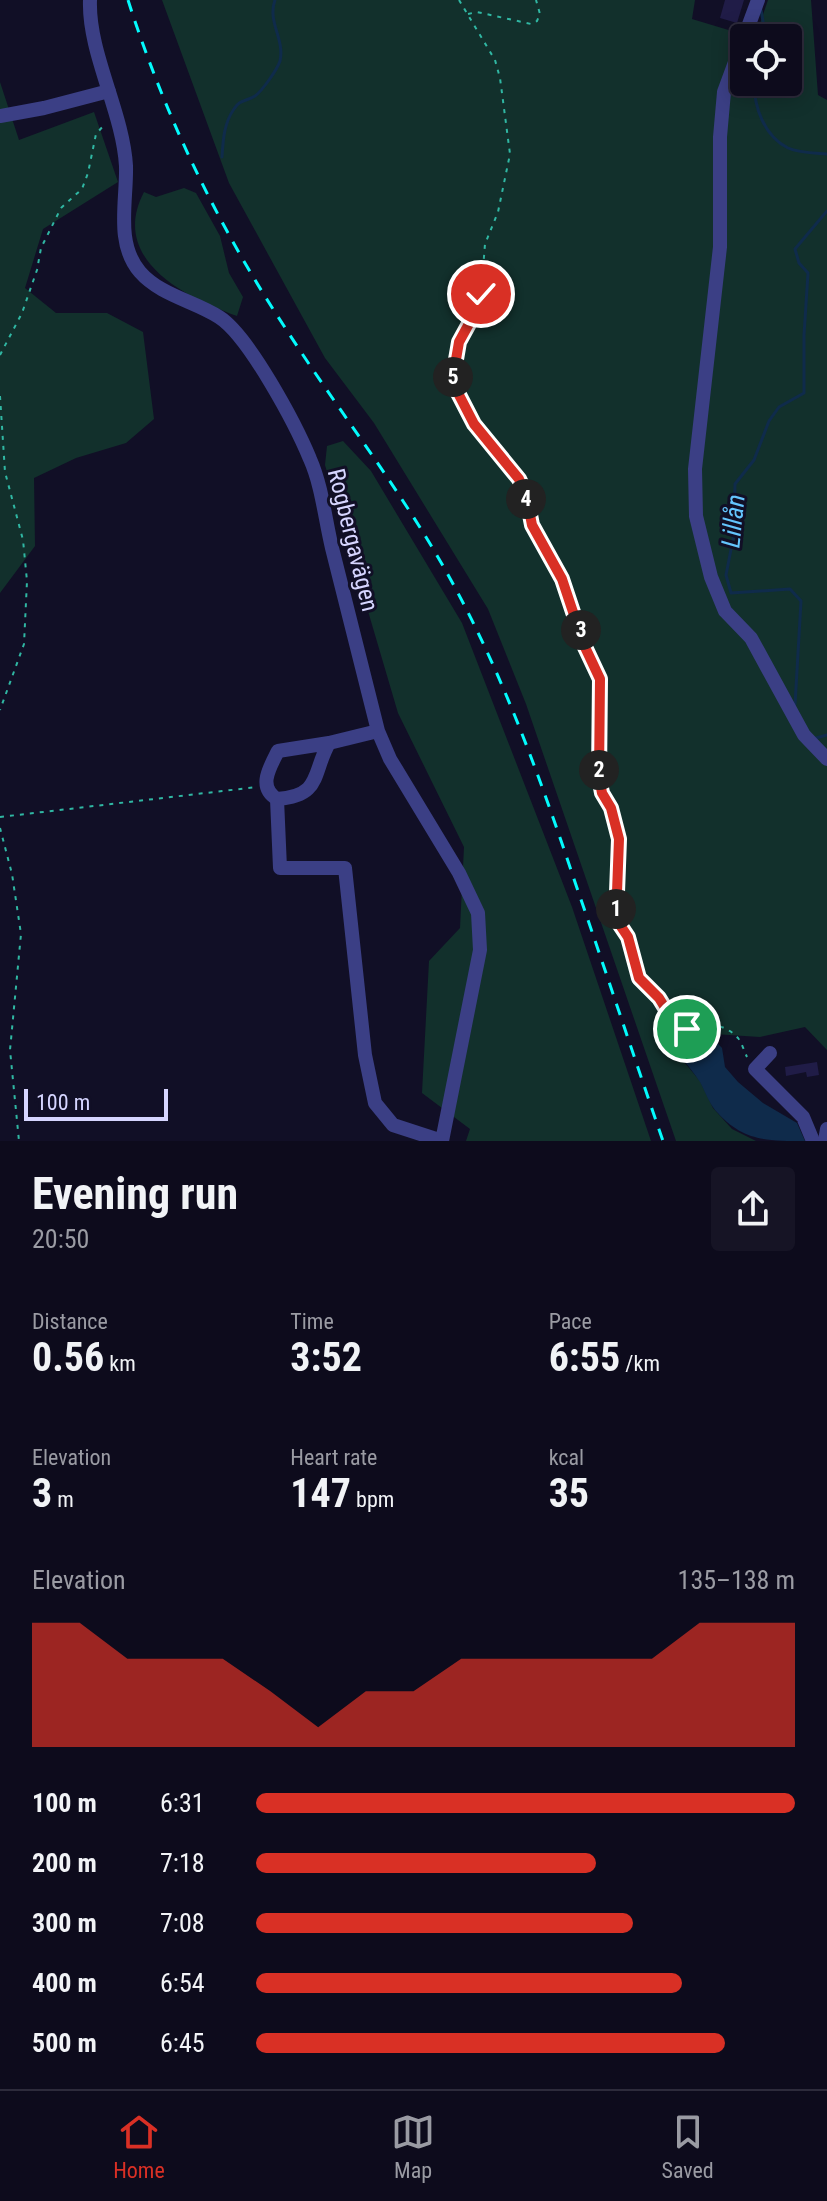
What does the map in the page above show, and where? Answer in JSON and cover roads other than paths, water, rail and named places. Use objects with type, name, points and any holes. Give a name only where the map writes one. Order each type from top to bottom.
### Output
[{"type":"street","name":"Rogbergavägen","points":[[90,0],[92,24],[124,147],[125,229],[133,261],[141,274],[155,285],[233,327],[247,344],[311,461],[378,731],[390,759],[459,873],[478,913],[480,950],[442,1141]]},
{"type":"street","points":[[758,0],[724,92],[720,137],[720,247],[695,469],[696,516],[711,577],[725,611],[751,638],[804,735],[827,759]]},
{"type":"street","points":[[0,116],[109,91]]},
{"type":"street","points":[[329,743],[310,788],[293,798],[277,799],[271,795],[266,786],[267,773],[278,751],[378,731]]},
{"type":"street","points":[[277,799],[280,868],[345,868],[365,1055],[375,1103],[393,1125],[442,1141]]},
{"type":"street","points":[[770,1053],[755,1069],[803,1117],[813,1141]]},
{"type":"street","points":[[825,1141],[827,1129]]},
{"type":"water","points":[[706,1031],[722,1048],[725,1067],[738,1082],[763,1103],[797,1123],[805,1141],[755,1137],[735,1128],[715,1110],[673,1039],[683,1032]]},
{"type":"waterway","points":[[222,157],[231,114],[238,104],[261,90],[280,61],[280,45],[273,16],[275,0]]},
{"type":"waterway","name":"Lillån","points":[[761,10],[764,24]]},
{"type":"waterway","name":"Lillån","points":[[755,96],[762,120],[780,143],[792,150],[827,154]]},
{"type":"waterway","name":"Lillån","points":[[795,705],[801,601],[790,589],[731,593],[726,575],[734,534],[735,484],[754,460],[769,421],[779,407],[804,393],[808,273],[799,263],[795,249],[827,211]]},
{"type":"waterway","name":"Lillån","points":[[816,738],[827,735]]},
{"type":"railway","points":[[128,0],[176,127],[215,209],[305,358],[413,516],[452,582],[489,656],[550,810],[663,1141]]}]
